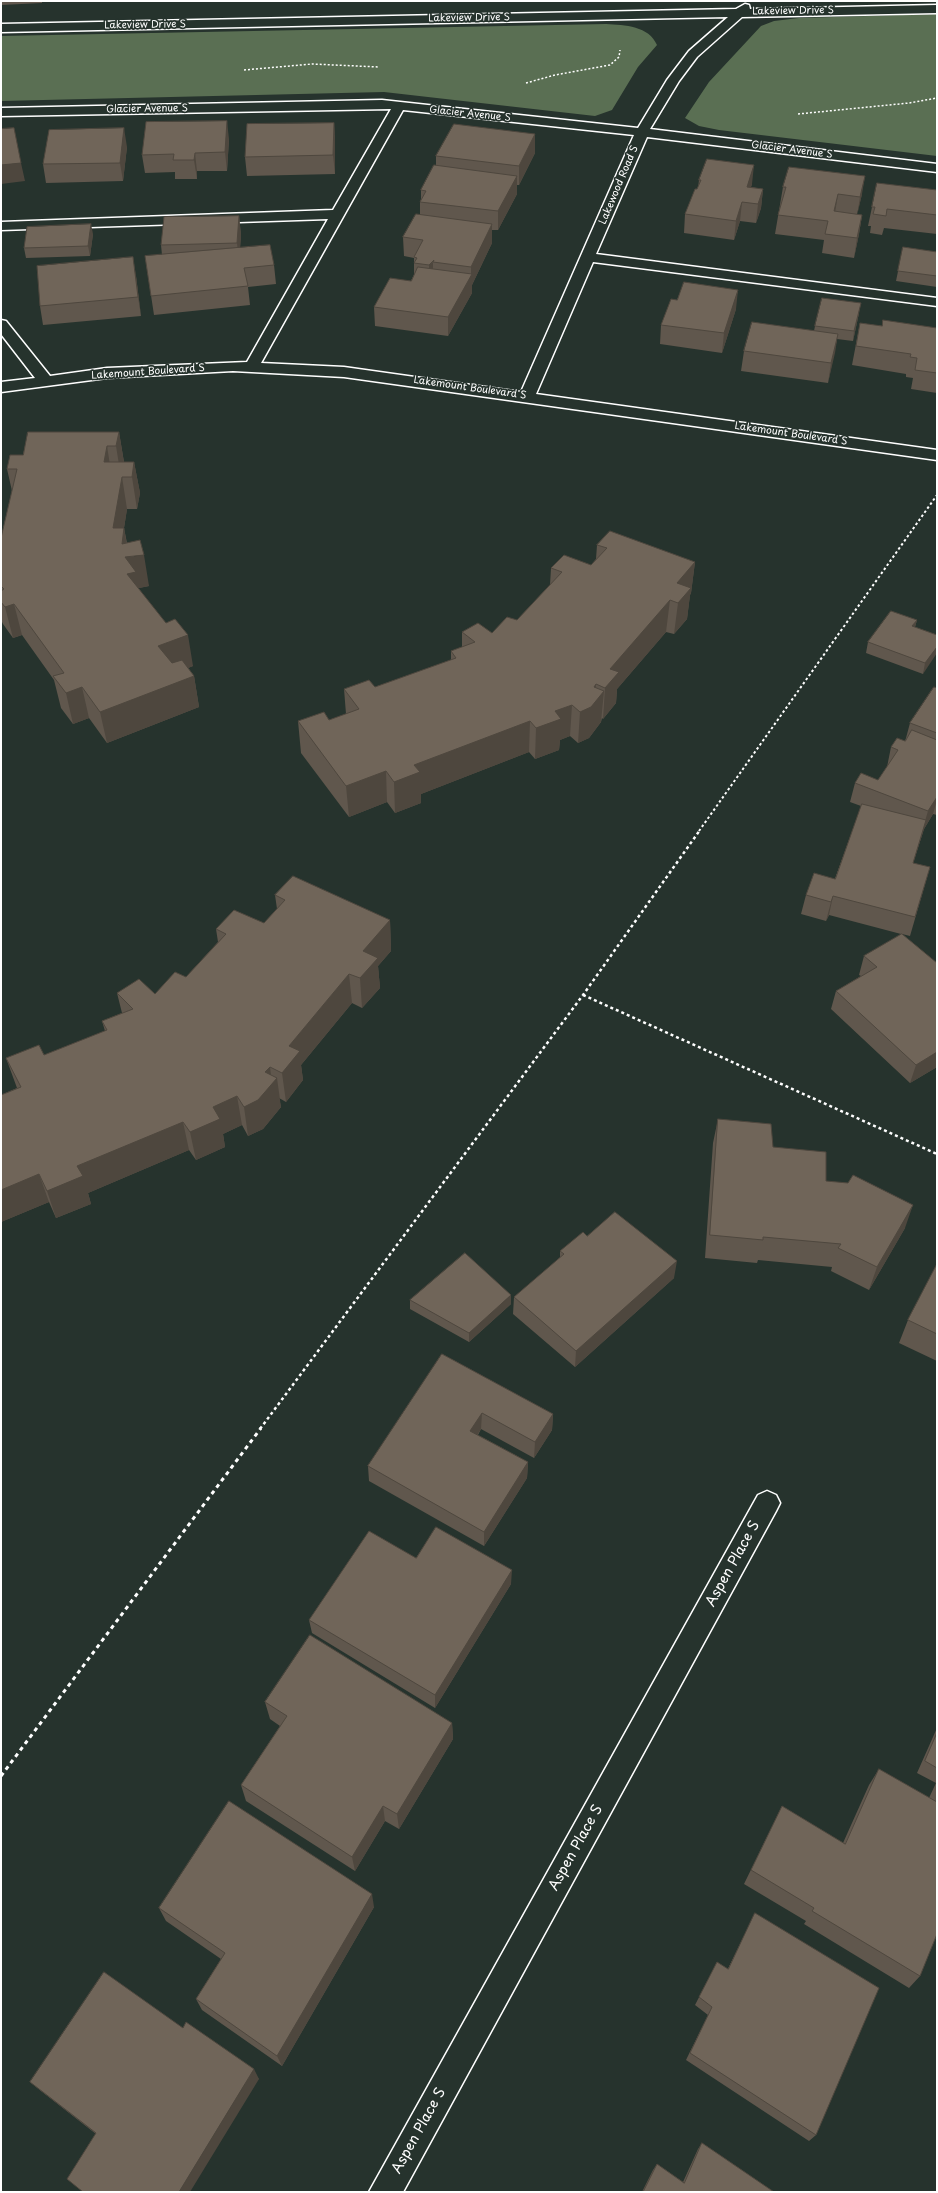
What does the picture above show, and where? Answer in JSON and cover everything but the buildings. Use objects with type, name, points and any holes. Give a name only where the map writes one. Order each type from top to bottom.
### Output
[{"type":"street","name":"Lakewood Road S","points":[[527,396],[642,132],[673,80],[693,54],[752,1]]},
{"type":"street","name":"Lakeview Drive S","points":[[1,28],[937,9]]},
{"type":"street","name":"Glacier Avenue S","points":[[1,112],[382,104],[642,132],[937,168]]},
{"type":"street","points":[[252,366],[400,106]]},
{"type":"street","points":[[1,226],[338,214]]},
{"type":"street","points":[[588,257],[937,302]]},
{"type":"street","points":[[1,324],[46,381]]},
{"type":"street","name":"Lakemount Boulevard S","points":[[1,387],[107,373],[233,366],[344,372],[527,396],[937,455]]},
{"type":"street","name":"Aspen Place S","points":[[385,2192],[767,1503]]},
{"type":"path","points":[[1,1776],[584,994],[937,495]]},
{"type":"path","points":[[584,994],[937,1154]]},
{"type":"green space","points":[[937,14],[937,156],[719,130],[699,126],[685,118],[709,82],[761,26],[774,21],[799,18]]},
{"type":"green space","points":[[606,24],[628,26],[642,30],[653,39],[657,45],[638,67],[612,110],[595,116],[384,92],[1,101],[1,36]]}]
